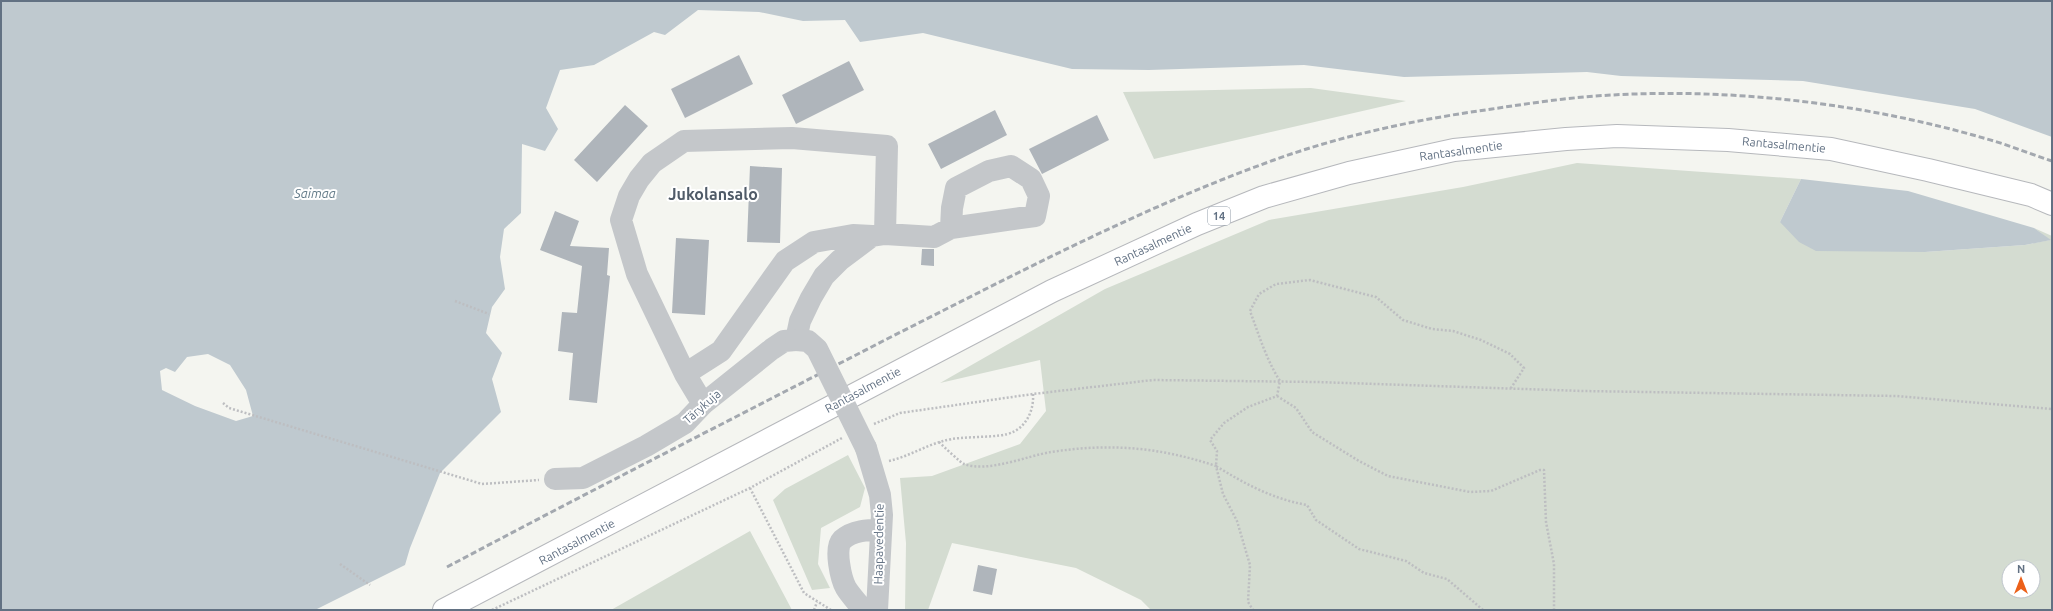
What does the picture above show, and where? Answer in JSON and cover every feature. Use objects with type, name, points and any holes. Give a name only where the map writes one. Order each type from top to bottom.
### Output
[{"type":"highway","name":"Rantasalmentie","points":[[451,607],[1052,291],[1197,224],[1264,197],[1348,173],[1454,150],[1566,139],[1618,136],[1728,140],[1831,149],[1943,173],[2031,196],[2052,204]]},
{"type":"street","points":[[703,404],[685,374],[637,274],[621,220],[629,196],[639,179],[652,163],[684,141],[792,138],[888,146],[879,235]]},
{"type":"street","points":[[685,374],[722,351],[785,262],[814,242],[854,235],[934,237],[951,228]]},
{"type":"street","points":[[796,340],[800,321],[824,276],[840,260],[879,235]]},
{"type":"street","name":"Tärykuja","points":[[555,479],[583,478],[646,446],[685,423],[703,404],[772,349],[784,341],[796,340]]},
{"type":"street","name":"Haapavedentie","points":[[796,340],[808,341],[817,349],[866,437],[880,495],[881,530],[877,610]]},
{"type":"street","points":[[864,610],[842,580],[838,551],[841,542],[848,536],[861,530],[881,530]]},
{"type":"path","points":[[1277,396],[1280,381],[1264,349],[1250,311],[1259,294],[1276,284],[1310,280],[1376,297],[1403,320],[1432,329],[1453,331],[1481,340],[1510,354],[1524,368],[1512,388]]},
{"type":"path","points":[[455,301],[489,314]]},
{"type":"path","points":[[866,437],[900,413],[1033,394],[1153,380],[1280,381],[1512,388],[1896,396],[2052,409]]},
{"type":"path","points":[[884,462],[939,442],[966,436],[1013,433],[1022,425],[1031,413],[1034,404],[1033,394]]},
{"type":"path","points":[[1253,610],[1248,602],[1250,565],[1237,521],[1223,494],[1216,466],[1217,450],[1210,440],[1224,424],[1248,407],[1277,396]]},
{"type":"path","points":[[1277,396],[1296,408],[1312,432],[1358,461],[1388,476],[1470,492],[1491,491],[1540,470],[1544,470],[1546,522],[1554,564],[1554,610]]},
{"type":"path","points":[[223,403],[229,408],[253,416],[440,473],[482,484],[555,479]]},
{"type":"path","points":[[492,610],[750,488],[847,436]]},
{"type":"path","points":[[939,442],[964,464],[985,467],[1051,452],[1112,447],[1153,449],[1192,458],[1216,466],[1265,494],[1290,502],[1307,505],[1316,520],[1358,549],[1406,561],[1424,572],[1446,579],[1482,610]]},
{"type":"path","points":[[750,488],[804,593],[831,610]]},
{"type":"path","points":[[340,564],[370,585]]},
{"type":"path","points":[[814,610],[817,602]]},
{"type":"shaded area","points":[[1311,88],[1406,101],[1154,159],[1123,92]]},
{"type":"shaded area","points":[[1577,163],[1801,179],[1780,222],[1925,252],[2025,245],[2050,240],[2034,228],[2052,236],[2052,610],[1151,610],[1141,600],[1076,568],[952,543],[928,610],[905,609],[906,543],[900,478],[932,476],[1020,444],[1046,411],[1040,360],[940,383],[1105,289],[1269,220],[1463,187]]},
{"type":"shaded area","points":[[848,455],[865,488],[860,507],[821,528],[818,564],[830,588],[812,590],[773,500],[785,489]]},
{"type":"shaded area","points":[[750,531],[792,610],[611,610]]},
{"type":"water","name":"Saimaa","points":[[1,1],[2052,1],[2052,137],[1975,109],[1803,81],[1621,76],[1587,72],[1404,77],[1304,65],[1149,70],[1072,69],[923,33],[860,42],[845,20],[803,21],[759,12],[698,10],[665,35],[654,32],[594,65],[560,70],[546,108],[558,129],[545,151],[522,144],[521,213],[504,229],[500,257],[505,289],[492,307],[486,333],[502,353],[492,379],[501,412],[440,473],[410,548],[405,565],[315,610],[1,610]],"holes":[[[208,354],[230,365],[246,390],[253,416],[236,421],[195,406],[162,390],[160,371],[166,368],[175,372],[187,357]]]},
{"type":"water","points":[[1801,179],[1908,191],[2034,228],[2051,240],[2025,245],[1925,252],[1816,251],[1799,242],[1780,222]]},
{"type":"building","points":[[739,55],[753,84],[685,118],[671,89]]},
{"type":"building","points":[[849,61],[864,90],[796,124],[782,95]]},
{"type":"building","points":[[625,105],[648,126],[597,182],[574,160]]},
{"type":"building","points":[[995,110],[1007,135],[941,169],[928,144]]},
{"type":"building","points":[[1097,115],[1109,140],[1042,174],[1029,149]]},
{"type":"building","points":[[750,166],[782,168],[780,243],[747,242]]},
{"type":"building","points":[[555,211],[579,221],[570,246],[609,248],[607,275],[610,276],[597,403],[569,400],[573,353],[558,351],[562,312],[577,313],[582,266],[540,250]]},
{"type":"building","points":[[676,238],[709,240],[705,315],[672,313]]},
{"type":"building","points":[[922,249],[934,249],[934,266],[921,265]]},
{"type":"building","points":[[978,565],[997,569],[992,595],[973,591]]},
{"type":"railway","points":[[447,567],[610,481],[1076,244],[1223,179],[1300,151],[1354,136],[1409,123],[1552,100],[1659,93],[1706,94],[1801,101],[1895,116],[1987,139],[2052,161]]},
{"type":"district","name":"Jukolansalo","points":[[713,194]]}]
